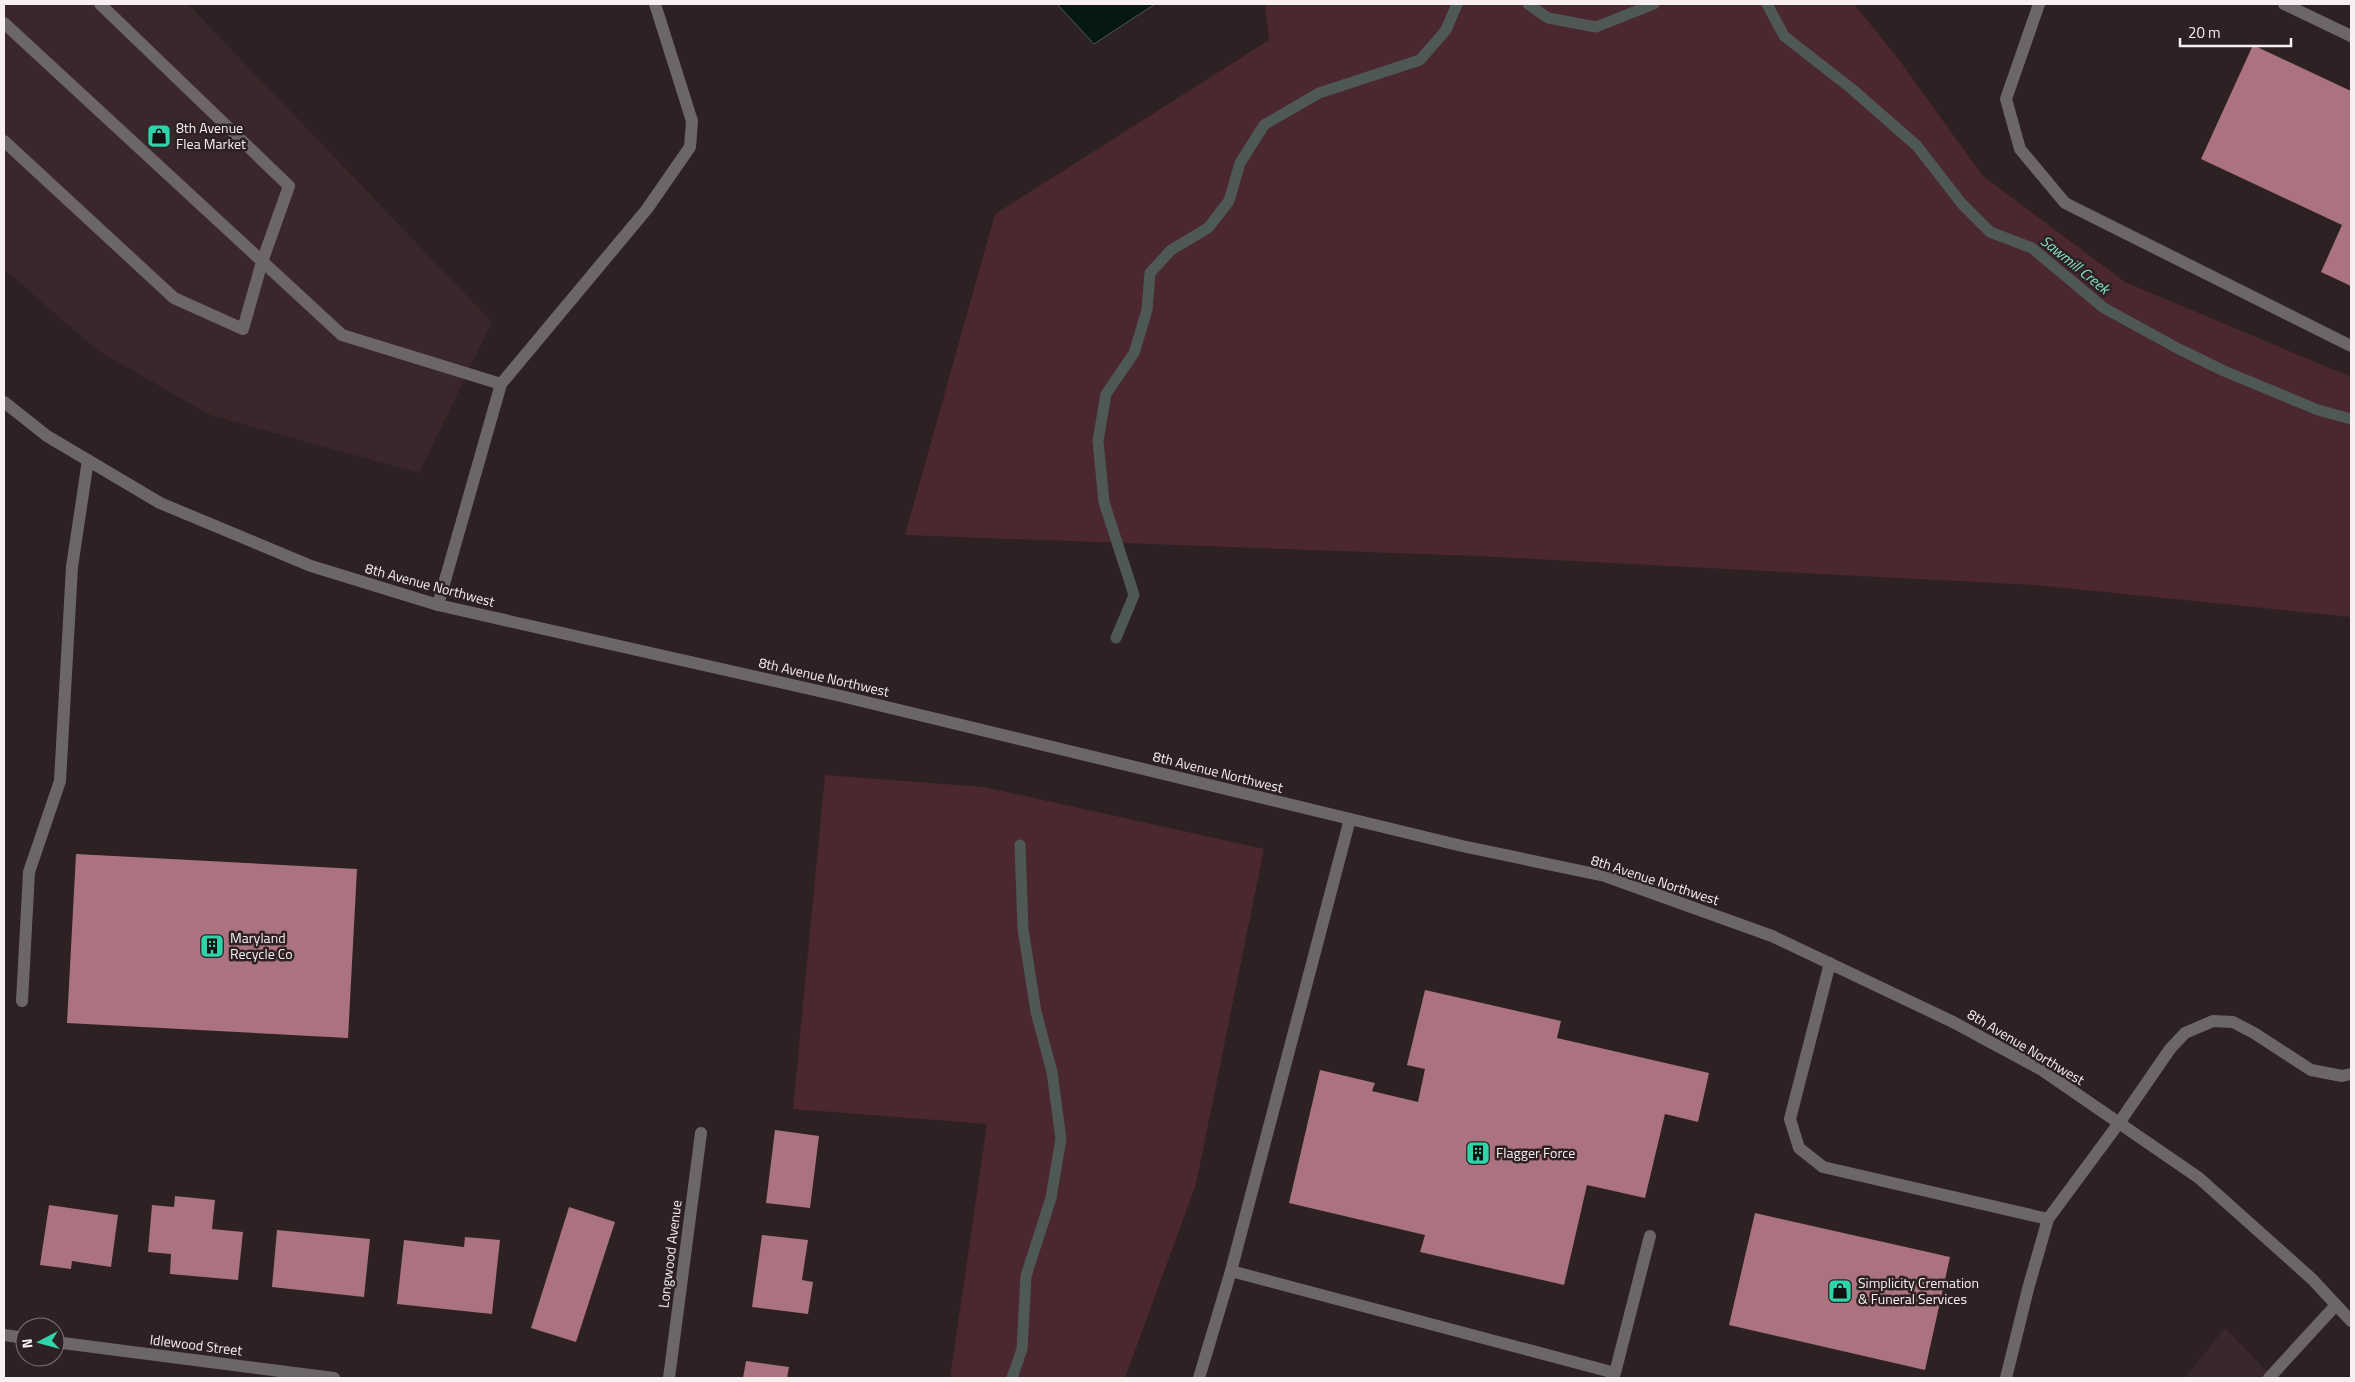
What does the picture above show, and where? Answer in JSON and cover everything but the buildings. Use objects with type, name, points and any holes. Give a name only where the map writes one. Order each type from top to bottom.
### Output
[{"type":"street","points":[[4,141],[174,298],[243,329],[262,262],[289,186],[100,4]]},
{"type":"street","points":[[438,605],[500,384],[647,210],[690,147],[692,121],[655,4]]},
{"type":"street","points":[[2039,4],[2006,99],[2020,149],[2065,203],[2351,346]]},
{"type":"street","points":[[2284,4],[2351,36]]},
{"type":"street","points":[[4,23],[342,334],[500,384]]},
{"type":"street","name":"8th Avenue Northwest","points":[[4,402],[47,436],[160,503],[311,566],[438,605],[841,696],[1462,846],[1605,876],[1772,936],[1970,1030],[2042,1070],[2200,1178],[2312,1279],[2351,1321]]},
{"type":"street","points":[[22,1000],[29,872],[60,782],[72,567],[88,460]]},
{"type":"street","points":[[1199,1378],[1231,1270],[1350,819]]},
{"type":"street","points":[[1830,964],[1790,1119],[1799,1148],[1823,1167],[2048,1220]]},
{"type":"street","points":[[2006,1378],[2028,1289],[2048,1220],[2170,1049],[2185,1033],[2213,1020],[2233,1022],[2254,1033],[2311,1070],[2342,1076],[2351,1074]]},
{"type":"street","name":"Longwood Avenue","points":[[669,1378],[701,1133]]},
{"type":"street","points":[[1231,1270],[1615,1376],[1650,1236]]},
{"type":"street","points":[[2269,1378],[2336,1305]]},
{"type":"street","name":"Idlewood Street","points":[[65,1343],[334,1378]]},
{"type":"shaded area","name":"8th Avenue Flea Market","points":[[4,4],[188,4],[492,322],[419,473],[210,415],[97,350],[4,269]]},
{"type":"shaded area","points":[[1057,4],[1155,4],[1094,44]]},
{"type":"shaded area","points":[[1265,4],[1854,4],[1900,61],[1982,175],[2125,282],[2351,377],[2351,617],[2035,585],[1476,556],[905,535],[995,214],[1269,40]]},
{"type":"shaded area","points":[[825,775],[984,787],[1264,849],[1196,1184],[1125,1378],[950,1378],[987,1124],[793,1109]]},
{"type":"shaded area","points":[[2225,1328],[2273,1378],[2185,1378]]},
{"type":"waterway","points":[[1116,638],[1134,595],[1104,502],[1098,441],[1106,394],[1134,353],[1147,310],[1150,273],[1171,250],[1208,228],[1229,201],[1240,163],[1264,125],[1319,93],[1420,60],[1446,30],[1457,4]]},
{"type":"waterway","points":[[1528,4],[1548,18],[1596,27],[1654,4]]},
{"type":"waterway","name":"Sawmill Creek","points":[[1767,4],[1784,36],[1852,89],[1917,146],[1962,204],[1990,232],[2032,248],[2104,308],[2177,348],[2224,371],[2318,410],[2351,419]]},
{"type":"waterway","points":[[1012,1378],[1022,1349],[1026,1276],[1051,1198],[1061,1139],[1052,1072],[1036,1012],[1023,929],[1020,845]]},
{"type":"place","name":"8th Avenue Flea Market","points":[[159,136]]},
{"type":"place","name":"Maryland Recycle Co","points":[[212,946]]},
{"type":"place","name":"Flagger Force","points":[[1478,1153]]},
{"type":"place","name":"Simplicity Cremation & Funeral Services","points":[[1840,1291]]}]
